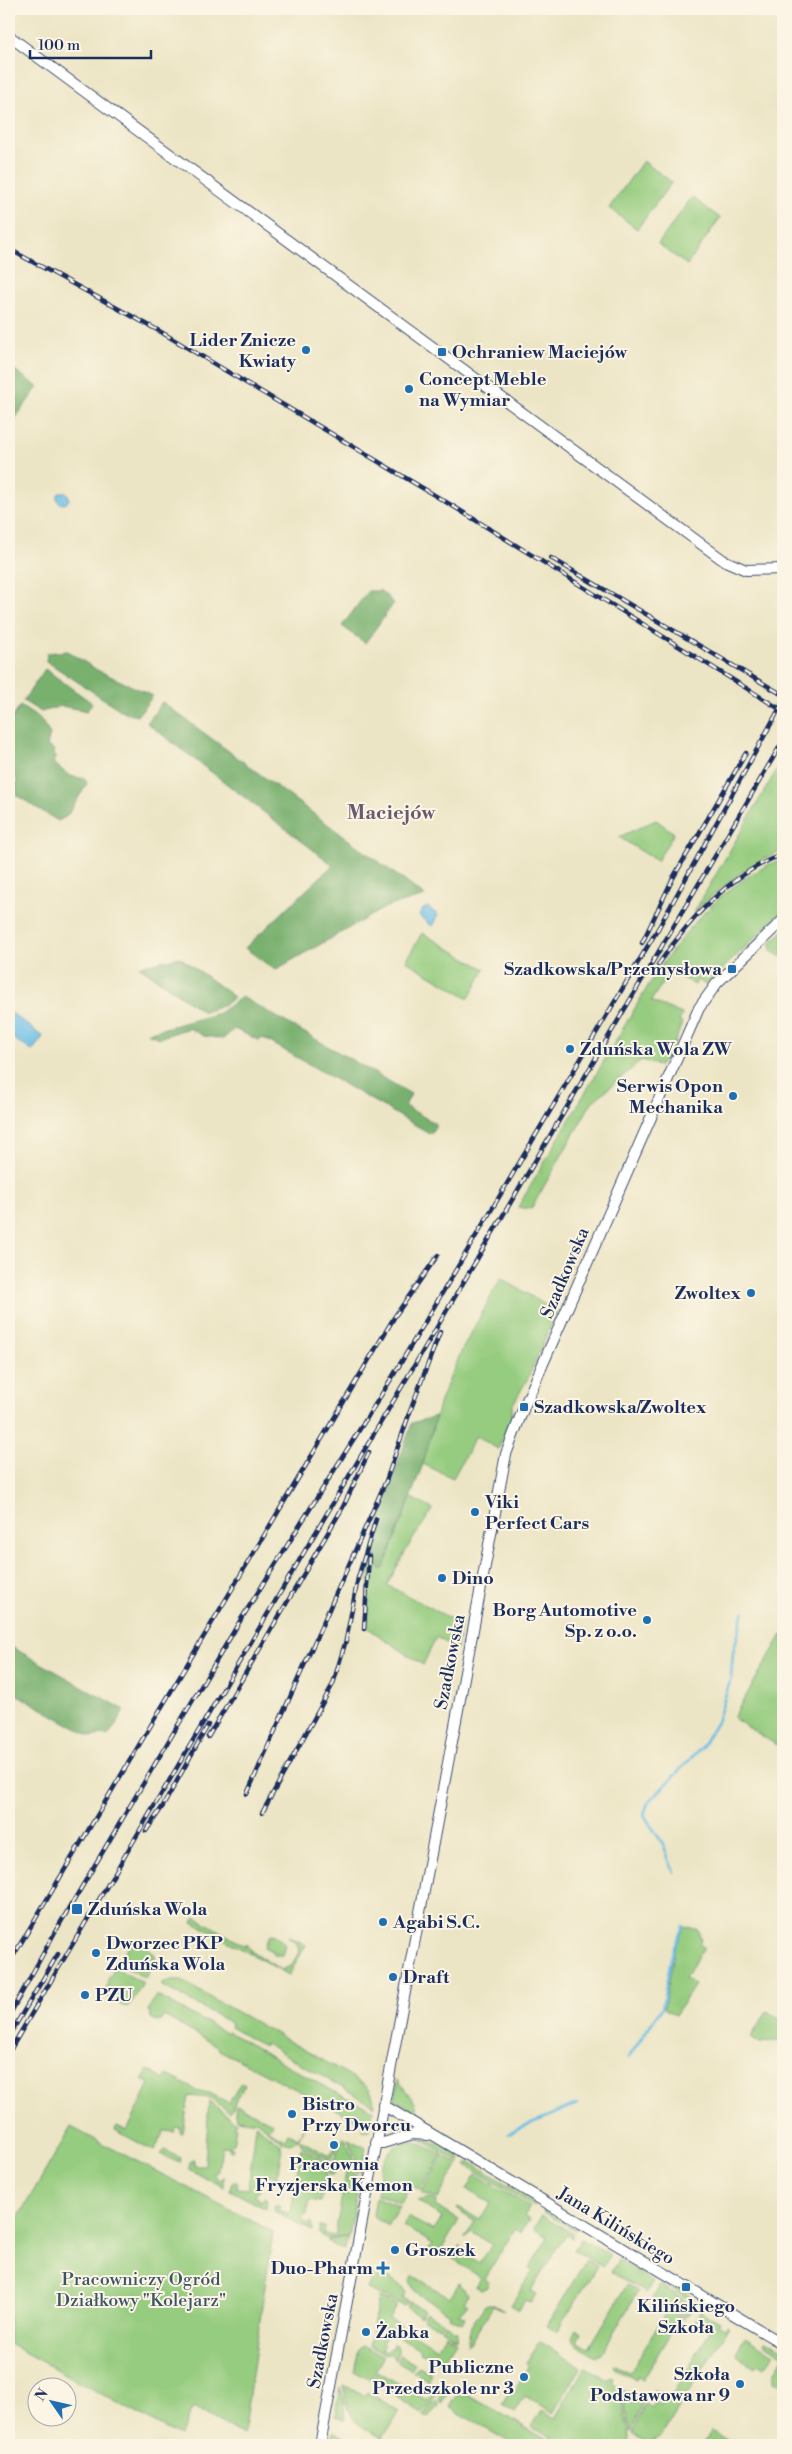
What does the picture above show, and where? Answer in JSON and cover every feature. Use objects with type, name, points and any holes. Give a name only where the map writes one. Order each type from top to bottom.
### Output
[{"type":"street","points":[[9,36],[723,560],[740,568],[757,571],[783,569]]},
{"type":"street","name":"Szadkowska","points":[[320,2445],[501,1474],[512,1436],[698,1008],[717,983],[783,920]]},
{"type":"street","name":"Jana Kilińskiego","points":[[383,2105],[783,2344]]},
{"type":"street","points":[[376,2143],[383,2143],[413,2134],[433,2135]]},
{"type":"green space","points":[[643,161],[672,182],[637,229],[609,208]]},
{"type":"green space","points":[[692,197],[720,218],[687,265],[658,244]]},
{"type":"green space","points":[[9,366],[38,387],[9,427]]},
{"type":"green space","points":[[368,591],[381,591],[394,603],[365,643],[342,626]]},
{"type":"green space","points":[[67,651],[97,670],[153,696],[137,716],[125,713],[46,661],[47,653]]},
{"type":"green space","points":[[45,669],[92,703],[87,711],[61,706],[41,712],[23,701]]},
{"type":"green space","points":[[162,702],[425,896],[386,907],[275,970],[245,948],[333,865],[147,723]]},
{"type":"green space","points":[[20,706],[40,719],[50,734],[47,746],[54,750],[55,758],[53,763],[70,776],[85,779],[87,784],[67,816],[58,821],[16,795],[17,779],[9,773],[9,723]]},
{"type":"green space","points":[[783,759],[783,850],[735,878],[693,914]]},
{"type":"green space","points":[[656,820],[674,833],[657,861],[619,837]]},
{"type":"green space","points":[[783,858],[783,911],[706,985],[697,980],[695,985],[670,971],[651,1001],[682,1014],[679,1022],[682,1023],[671,1052],[660,1066],[642,1060],[592,1102],[531,1209],[518,1207],[651,981],[678,943],[724,894],[742,880]]},
{"type":"green space","points":[[783,931],[783,958],[771,951],[771,942]]},
{"type":"green space","points":[[422,933],[485,969],[469,998],[406,961]]},
{"type":"green space","points":[[180,957],[234,997],[223,1006],[203,1012],[139,966]]},
{"type":"green space","points":[[242,997],[411,1094],[405,1106],[436,1124],[431,1134],[263,1038],[258,1040],[234,1029],[223,1039],[204,1036],[189,1028],[159,1038],[147,1033],[219,1013]]},
{"type":"green space","points":[[501,1278],[557,1312],[528,1378],[512,1406],[512,1417],[498,1449],[476,1436],[453,1478],[423,1464],[440,1401],[462,1350]]},
{"type":"green space","points":[[436,1416],[423,1464],[383,1570],[371,1562],[384,1504],[412,1423]]},
{"type":"green space","points":[[411,1498],[433,1509],[409,1545],[387,1585],[461,1624],[457,1649],[436,1637],[423,1665],[368,1628],[368,1589],[371,1562],[383,1569]]},
{"type":"green space","points":[[783,1633],[783,1749],[733,1718]]},
{"type":"green space","points":[[10,1646],[125,1710],[109,1735],[90,1736],[9,1690]]},
{"type":"green space","points":[[196,1917],[245,1946],[246,1944],[251,1951],[281,1970],[291,1966],[299,1952],[297,1943],[288,1936],[306,1945],[289,1975],[193,1922]]},
{"type":"green space","points":[[684,1926],[698,1930],[701,1941],[699,1944],[704,1947],[685,1978],[695,1985],[675,2015],[664,2008],[674,1953]]},
{"type":"green space","points":[[273,1935],[282,1941],[285,1946],[282,1955],[273,1955],[273,1952],[264,1947],[269,1936]]},
{"type":"green space","points":[[136,1942],[145,1944],[155,1955],[155,1962],[145,1978],[118,1963],[128,1947]]},
{"type":"green space","points":[[115,1968],[143,1983],[131,2004],[126,2007],[111,2001],[106,1994],[108,1980]]},
{"type":"green space","points":[[171,1980],[180,1980],[349,2075],[367,2087],[372,2095],[374,2106],[265,2043],[263,2046],[230,2027],[231,2023],[161,1985]]},
{"type":"green space","points":[[156,1995],[226,2033],[227,2031],[325,2087],[373,2110],[370,2130],[362,2131],[364,2124],[219,2050],[217,2046],[164,2016],[160,2022],[152,2019],[148,2010]]},
{"type":"green space","points":[[767,2011],[783,2021],[783,2039],[760,2043],[751,2037]]},
{"type":"green space","points":[[148,2070],[165,2079],[168,2075],[196,2090],[210,2093],[229,2103],[241,2082],[245,2084],[230,2113],[211,2098],[189,2096],[183,2133],[180,2132],[180,2127],[175,2127],[174,2132],[164,2131],[154,2151],[115,2130],[117,2126],[127,2131],[150,2084],[142,2080]]},
{"type":"green space","points":[[398,2080],[415,2103],[418,2113],[395,2100]]},
{"type":"green space","points":[[209,2101],[236,2122],[233,2127],[236,2127],[233,2144],[230,2147],[222,2146],[218,2170],[213,2174],[219,2180],[223,2177],[225,2178],[222,2181],[224,2182],[224,2187],[189,2169],[190,2162],[194,2160],[194,2166],[205,2166]]},
{"type":"green space","points":[[237,2105],[272,2123],[268,2130],[258,2122],[237,2119],[235,2108]]},
{"type":"green space","points":[[309,2118],[298,2139],[291,2144],[283,2142],[268,2130],[285,2139],[288,2133],[298,2138]]},
{"type":"green space","points":[[396,2120],[414,2130],[396,2134]]},
{"type":"green space","points":[[256,2125],[282,2145],[279,2146],[282,2148],[277,2177],[265,2174],[262,2188],[255,2194],[260,2201],[265,2197],[267,2199],[266,2209],[230,2190],[231,2184],[234,2182],[237,2182],[236,2188],[248,2189]]},
{"type":"green space","name":"Pracowniczy Ogród Działkowy \"Kolejarz\"","points":[[71,2127],[273,2232],[243,2435],[194,2408],[179,2436],[78,2381],[78,2376],[68,2376],[9,2344],[9,2233]]},
{"type":"green space","points":[[416,2137],[438,2143],[458,2155],[460,2162]]},
{"type":"green space","points":[[345,2138],[358,2173],[333,2162]]},
{"type":"green space","points":[[299,2139],[330,2156],[335,2147],[337,2148],[331,2160],[302,2146]]},
{"type":"green space","points":[[348,2139],[366,2148],[361,2174]]},
{"type":"green space","points":[[416,2142],[442,2154],[420,2190],[411,2185],[401,2203],[377,2194],[382,2166],[390,2151],[404,2143]]},
{"type":"green space","points":[[301,2148],[328,2161],[321,2202],[310,2200],[307,2214],[302,2219],[307,2225],[312,2222],[312,2231],[274,2211],[275,2205],[280,2205],[280,2211],[291,2213]]},
{"type":"green space","points":[[164,2150],[180,2158],[179,2163],[160,2154]]},
{"type":"green space","points":[[443,2155],[459,2164],[438,2198],[421,2193]]},
{"type":"green space","points":[[331,2163],[360,2177],[349,2236],[327,2239],[319,2234],[319,2226],[325,2227],[324,2234],[335,2236],[346,2172],[335,2169],[334,2175],[328,2175]]},
{"type":"green space","points":[[472,2163],[533,2200],[535,2207],[466,2165]]},
{"type":"green space","points":[[476,2174],[530,2207],[524,2216],[529,2220],[520,2233],[515,2229],[484,2279],[489,2283],[486,2288],[481,2289],[475,2286],[480,2278],[453,2259],[461,2245],[460,2251],[480,2263],[492,2245],[471,2232],[465,2238],[475,2221],[457,2209],[458,2207],[480,2220],[490,2203],[467,2189]]},
{"type":"green space","points":[[376,2197],[399,2206],[387,2226],[373,2215]]},
{"type":"green space","points":[[431,2198],[437,2200],[434,2205],[459,2220],[439,2254],[434,2251],[430,2255],[427,2250],[433,2244],[403,2226],[408,2217],[434,2231],[442,2218],[418,2201]]},
{"type":"green space","points":[[550,2210],[575,2225],[576,2231],[543,2211]]},
{"type":"green space","points":[[542,2215],[574,2234],[572,2238],[567,2235],[551,2256],[553,2257],[531,2291],[536,2294],[531,2303],[525,2300],[519,2310],[511,2305],[533,2270],[529,2268],[548,2237],[534,2228]]},
{"type":"green space","points":[[349,2237],[344,2250],[326,2241],[328,2240]]},
{"type":"green space","points":[[581,2239],[610,2255],[603,2267],[574,2250]]},
{"type":"green space","points":[[630,2259],[651,2271],[654,2277],[629,2263]]},
{"type":"green space","points":[[586,2260],[597,2266],[557,2332],[547,2326]]},
{"type":"green space","points":[[618,2260],[653,2281],[646,2293],[611,2272]]},
{"type":"green space","points":[[373,2274],[385,2282],[388,2277],[404,2288],[406,2293],[403,2298],[408,2301],[404,2306],[367,2289]]},
{"type":"green space","points":[[414,2276],[450,2298],[459,2283],[469,2294],[464,2302],[468,2304],[459,2314],[465,2317],[462,2323],[449,2317],[450,2314],[415,2292],[410,2282]]},
{"type":"green space","points":[[659,2281],[669,2282],[685,2290],[694,2302]]},
{"type":"green space","points":[[627,2285],[638,2291],[602,2353],[595,2356],[573,2342],[572,2337],[576,2329],[581,2333],[577,2341],[589,2348]]},
{"type":"green space","points":[[660,2285],[694,2306],[686,2317],[653,2298]]},
{"type":"green space","points":[[379,2297],[396,2305],[389,2318],[437,2348],[445,2334],[456,2341],[441,2364],[427,2354],[420,2354],[419,2349],[397,2336],[387,2335],[382,2343],[385,2345],[382,2349],[387,2352],[390,2348],[392,2349],[393,2344],[396,2345],[398,2353],[395,2360],[390,2353],[388,2355],[369,2346]]},
{"type":"green space","points":[[409,2302],[424,2310],[420,2317],[406,2307]]},
{"type":"green space","points":[[485,2305],[494,2305],[504,2311],[493,2306],[470,2343],[467,2344],[471,2326]]},
{"type":"green space","points":[[668,2309],[685,2319],[679,2317],[676,2323],[678,2325],[677,2328],[674,2327],[643,2379],[638,2376],[636,2380],[615,2368],[614,2364],[630,2373]]},
{"type":"green space","points":[[700,2311],[720,2322],[718,2325],[725,2328],[727,2325],[729,2327],[661,2437],[648,2444],[633,2434],[645,2403],[651,2407],[654,2401],[660,2405],[663,2400],[652,2393],[654,2390],[670,2398],[710,2331],[694,2322]]},
{"type":"green space","points":[[426,2312],[443,2322],[439,2328],[422,2318]]},
{"type":"green space","points":[[445,2323],[452,2328],[451,2330],[457,2331],[456,2339],[441,2329]]},
{"type":"green space","points":[[745,2337],[773,2354],[764,2367],[759,2364],[756,2367],[737,2355],[736,2352]]},
{"type":"green space","points":[[539,2341],[581,2367],[553,2413],[525,2396],[515,2412],[502,2404],[510,2390],[514,2392],[529,2366],[526,2363]]},
{"type":"green space","points":[[765,2341],[783,2350],[783,2356],[764,2344]]},
{"type":"green space","points":[[362,2346],[384,2356],[370,2380],[354,2371],[359,2349]]},
{"type":"green space","points":[[400,2355],[415,2363],[411,2369],[397,2361]]},
{"type":"green space","points":[[782,2359],[783,2386],[774,2381],[774,2373]]},
{"type":"green space","points":[[419,2366],[431,2373],[429,2381],[413,2371]]},
{"type":"green space","points":[[585,2367],[608,2381],[611,2377],[614,2378],[612,2383],[619,2388],[630,2437],[629,2445],[564,2445],[532,2427],[542,2410],[555,2418]]},
{"type":"green space","points":[[378,2371],[427,2401],[434,2391],[431,2388],[433,2385],[439,2390],[430,2405],[420,2413],[407,2402],[372,2381]]},
{"type":"green space","points":[[446,2382],[449,2390],[441,2404],[439,2397]]},
{"type":"green space","points":[[344,2385],[364,2396],[367,2392],[399,2411],[383,2438],[364,2428],[353,2418]]},
{"type":"green space","points":[[341,2387],[345,2402],[344,2420],[336,2415]]},
{"type":"green space","points":[[622,2389],[643,2402],[631,2433],[622,2394]]},
{"type":"green space","points":[[460,2390],[556,2445],[514,2445],[449,2407]]},
{"type":"green space","points":[[437,2400],[439,2406],[427,2418],[422,2415]]},
{"type":"green space","points":[[711,2430],[736,2445],[702,2445]]},
{"type":"green space","points":[[334,2431],[349,2440],[347,2445],[331,2445]]},
{"type":"water","points":[[61,492],[65,492],[69,498],[65,504],[61,504],[57,500],[57,496]]},
{"type":"water","points":[[428,907],[438,915],[432,926],[420,917],[423,909]]},
{"type":"water","points":[[9,1011],[43,1037],[32,1051],[14,1039],[9,1033]]},
{"type":"waterway","points":[[674,1873],[663,1844],[644,1815],[648,1803],[701,1748],[717,1722],[731,1678],[733,1653],[744,1611]]},
{"type":"waterway","points":[[628,2058],[662,2008],[671,1958],[683,1926]]},
{"type":"waterway","points":[[508,2133],[577,2104]]},
{"type":"railway","points":[[9,249],[161,332],[456,508],[783,711]]},
{"type":"railway","points":[[551,558],[783,695]]},
{"type":"railway","points":[[9,2016],[55,1932],[240,1621],[393,1376],[659,927],[783,702]]},
{"type":"railway","points":[[9,2052],[783,741]]},
{"type":"railway","points":[[642,943],[673,878],[746,753]]},
{"type":"railway","points":[[658,965],[683,931],[712,900],[745,874],[783,854]]},
{"type":"railway","points":[[9,1963],[395,1316],[438,1255]]},
{"type":"railway","points":[[409,1414],[440,1332]]},
{"type":"railway","points":[[247,1794],[386,1481],[411,1409]]},
{"type":"railway","points":[[208,1737],[343,1507],[369,1452]]},
{"type":"railway","points":[[262,1813],[333,1684],[346,1640],[358,1578],[376,1519]]},
{"type":"railway","points":[[364,1629],[369,1556]]},
{"type":"railway","points":[[146,1831],[163,1806],[208,1725]]},
{"type":"railway","points":[[9,2036],[58,1954]]},
{"type":"place","name":"Lider Znicze Kwiaty","points":[[306,350]]},
{"type":"place","name":"Ochraniew Maciejów","points":[[442,352]]},
{"type":"place","name":"Concept Meble na Wymiar","points":[[409,389]]},
{"type":"place","name":"Szadkowska/Przemysłowa","points":[[732,969]]},
{"type":"place","name":"Zduńska Wola ZW","points":[[570,1049]]},
{"type":"place","name":"Serwis Opon Mechanika","points":[[733,1096]]},
{"type":"place","name":"Zwoltex","points":[[751,1293]]},
{"type":"place","name":"Szadkowska/Zwoltex","points":[[524,1407]]},
{"type":"place","name":"Viki Perfect Cars","points":[[475,1512]]},
{"type":"place","name":"Dino","points":[[442,1578]]},
{"type":"place","name":"Borg Automotive Sp. z o.o.","points":[[647,1620]]},
{"type":"place","name":"Zduńska Wola","points":[[77,1909]]},
{"type":"place","name":"Agabi S.C.","points":[[383,1922]]},
{"type":"place","name":"Dworzec PKP Zduńska Wola","points":[[96,1953]]},
{"type":"place","name":"Draft","points":[[393,1977]]},
{"type":"place","name":"PZU","points":[[85,1995]]},
{"type":"place","name":"Bistro Przy Dworcu","points":[[292,2114]]},
{"type":"place","name":"Pracownia Fryzjerska Kemon","points":[[334,2145]]},
{"type":"place","name":"Groszek","points":[[395,2250]]},
{"type":"place","name":"Duo-Pharm","points":[[383,2268]]},
{"type":"place","name":"Kilińskiego Szkoła","points":[[686,2287]]},
{"type":"place","name":"Żabka","points":[[366,2332]]},
{"type":"place","name":"Publiczne Przedszkole nr 3","points":[[524,2377]]},
{"type":"place","name":"Szkoła Podstawowa nr 9","points":[[740,2384]]},
{"type":"district","name":"Maciejów","points":[[391,813]]}]
